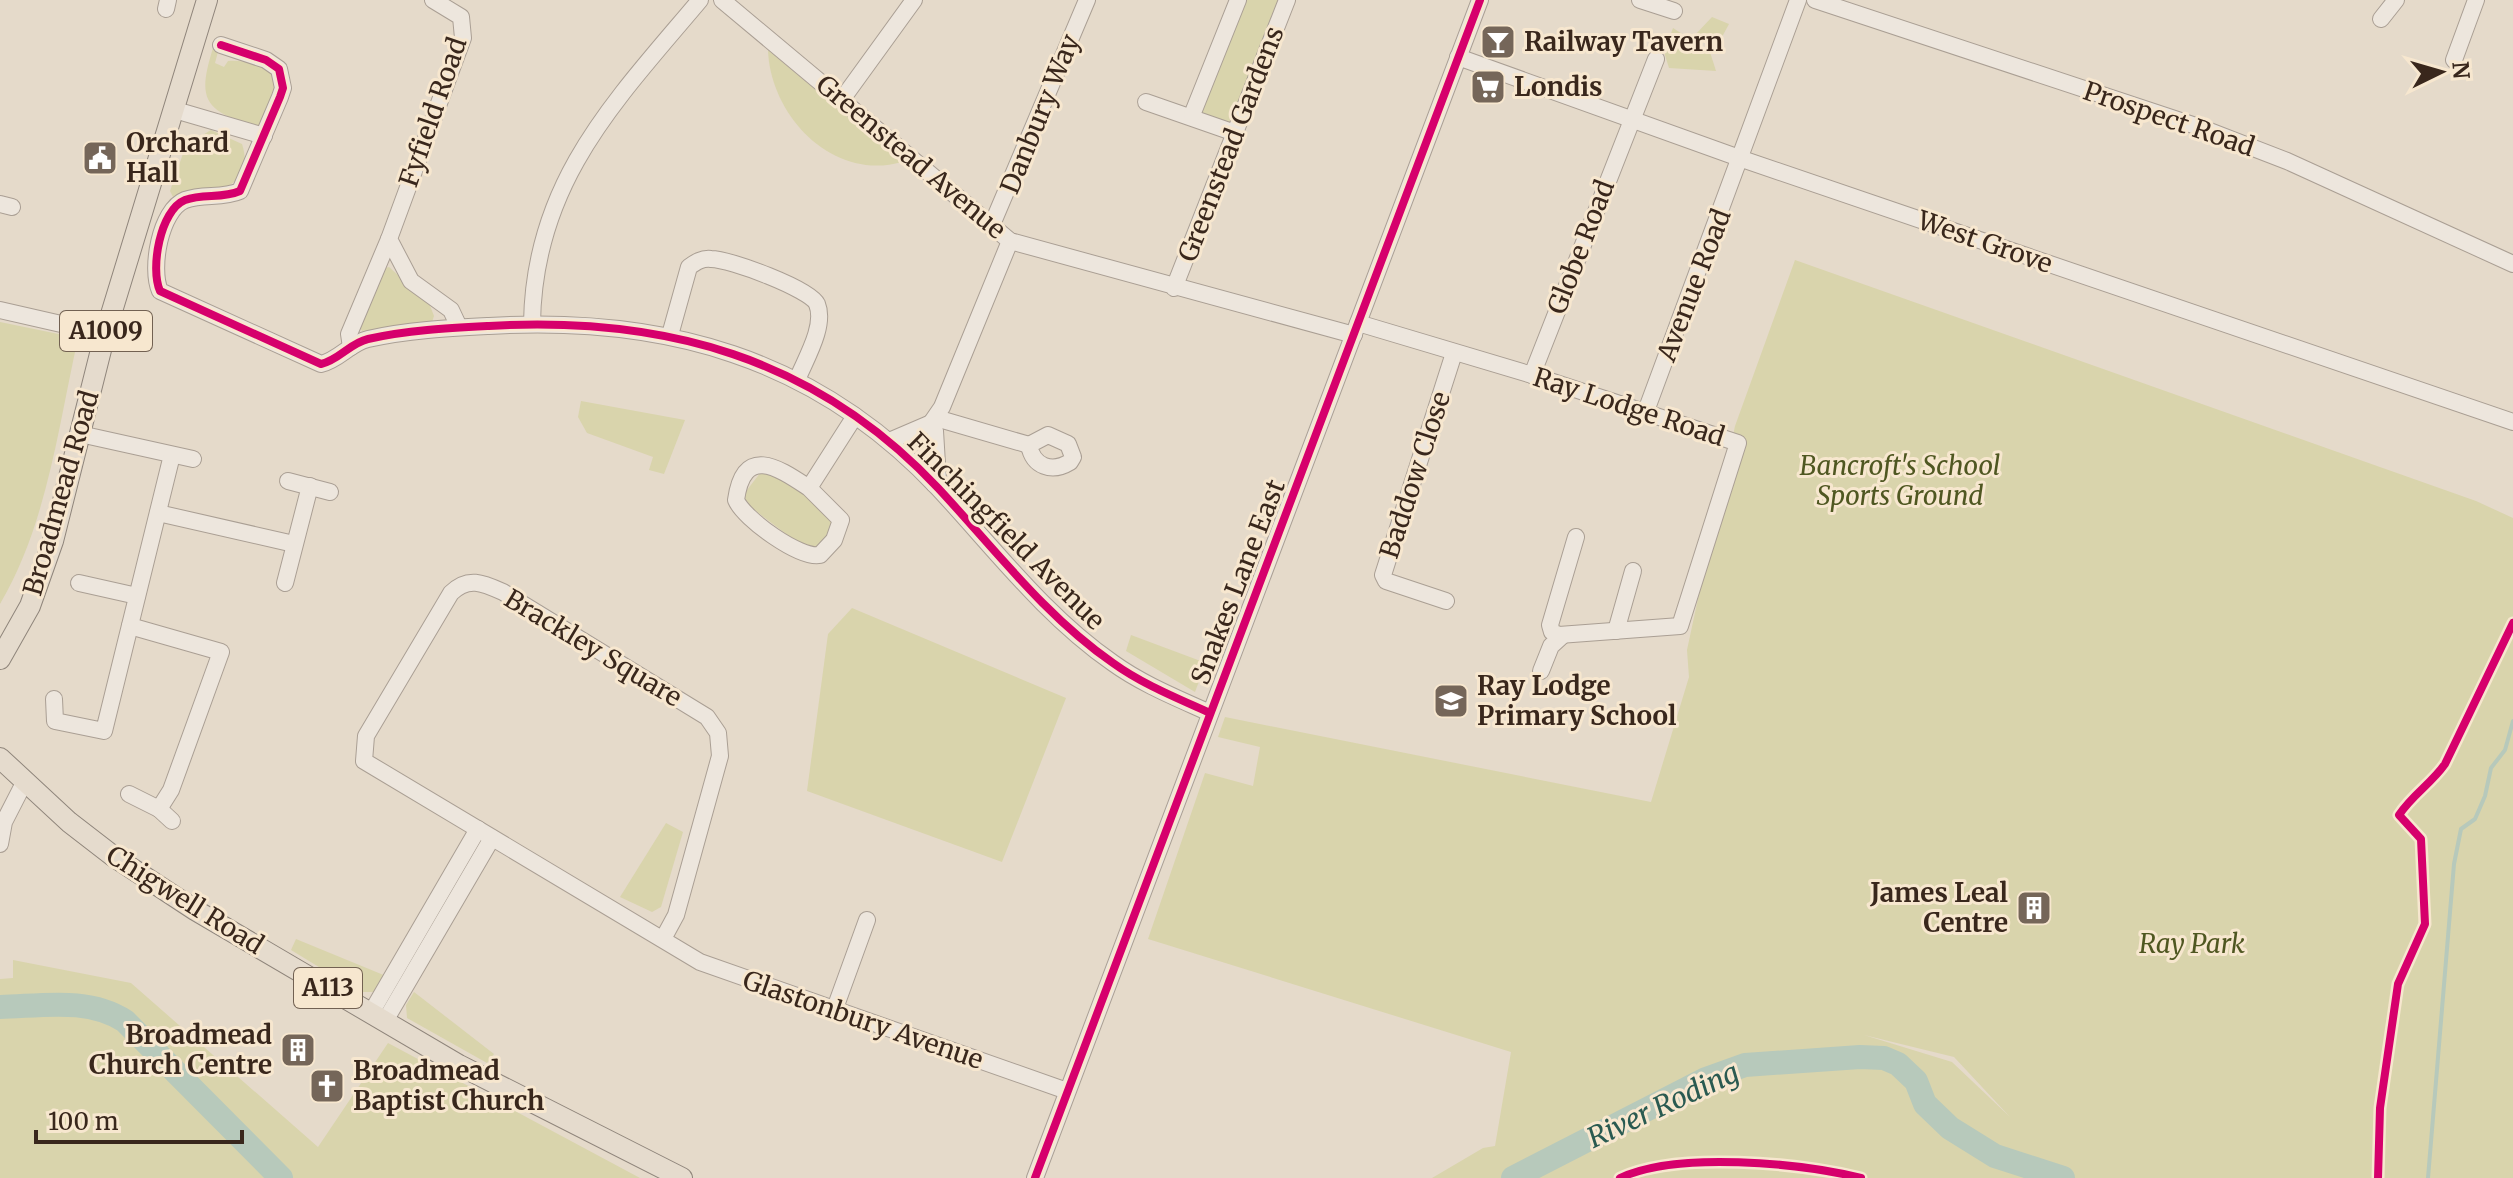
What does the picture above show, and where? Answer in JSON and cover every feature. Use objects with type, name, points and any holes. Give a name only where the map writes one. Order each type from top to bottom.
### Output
[{"type":"main road","name":"Broadmead Road","points":[[0,659],[30,606],[43,572],[105,334],[207,0]]},
{"type":"main road","name":"Chigwell Road","points":[[0,758],[113,856],[195,910],[459,1065],[682,1178]]},
{"type":"street","name":"Fyfield Road","points":[[351,347],[349,334],[389,239],[463,38],[461,17],[433,0]]},
{"type":"street","points":[[532,323],[543,240],[561,186],[596,124],[700,0]]},
{"type":"street","name":"Greenstead Avenue","points":[[722,0],[843,98],[1010,241],[1174,288],[1356,329]]},
{"type":"street","points":[[843,98],[914,0]]},
{"type":"street","name":"Danbury Way","points":[[991,227],[1087,0]]},
{"type":"street","points":[[1192,115],[1238,0]]},
{"type":"street","name":"Greenstead Gardens","points":[[1174,288],[1287,0]]},
{"type":"street","name":"Snakes Lane East","points":[[1035,1178],[1480,0]]},
{"type":"street","points":[[1640,0],[1674,11]]},
{"type":"street","name":"Avenue Road","points":[[1646,411],[1742,159],[1798,0]]},
{"type":"street","name":"Prospect Road","points":[[1815,0],[2243,144],[2344,184],[2513,264]]},
{"type":"street","points":[[2381,19],[2396,0]]},
{"type":"street","points":[[2454,60],[2476,0]]},
{"type":"street","points":[[175,110],[264,136],[283,88],[279,69],[266,60],[221,45]]},
{"type":"street","name":"West Grove","points":[[1458,57],[1742,159],[2513,422]]},
{"type":"street","name":"Globe Road","points":[[1532,375],[1656,59]]},
{"type":"street","points":[[1146,102],[1184,117],[1192,115],[1235,133]]},
{"type":"street","name":"Finchingfield Avenue","points":[[264,136],[240,191],[224,198],[185,199],[169,212],[153,269],[160,291],[308,359],[328,362],[366,339],[459,327],[532,323],[575,323],[670,335],[740,354],[797,380],[889,441],[934,484],[1074,633],[1115,665],[1210,713]]},
{"type":"street","points":[[389,239],[411,281],[451,310],[459,327]]},
{"type":"street","points":[[934,484],[938,480],[934,421],[1010,241]]},
{"type":"street","points":[[670,335],[689,267],[698,261],[715,259],[799,288],[812,296],[818,307],[819,319],[797,380]]},
{"type":"street","points":[[0,310],[105,334]]},
{"type":"street","name":"Ray Lodge Road","points":[[1356,329],[1532,375],[1734,441],[1738,447],[1680,626],[1561,635]]},
{"type":"street","name":"Baddow Close","points":[[1446,601],[1386,581],[1383,575],[1454,353]]},
{"type":"street","points":[[809,488],[855,416]]},
{"type":"street","points":[[889,441],[934,421],[1029,445]]},
{"type":"street","points":[[80,434],[193,459]]},
{"type":"street","points":[[54,699],[55,721],[104,731],[172,455]]},
{"type":"street","points":[[762,464],[775,466],[809,488],[841,520],[840,531],[827,549],[812,556],[805,555],[745,514],[736,500],[746,477],[762,464]]},
{"type":"street","points":[[288,481],[330,492]]},
{"type":"street","points":[[285,583],[310,486]]},
{"type":"street","points":[[158,513],[294,544]]},
{"type":"street","points":[[1541,671],[1551,646],[1561,635],[1552,632],[1550,625],[1576,537]]},
{"type":"street","points":[[1616,631],[1633,571]]},
{"type":"street","name":"Brackley Square","points":[[478,581],[503,592],[707,717],[718,733],[718,765],[676,915],[663,939],[364,761],[363,744],[459,584],[478,581]]},
{"type":"street","points":[[79,583],[137,596]]},
{"type":"street","points":[[130,626],[228,654],[181,767],[159,809]]},
{"type":"street","points":[[0,844],[2,821],[25,781]]},
{"type":"street","points":[[129,794],[159,809],[172,821]]},
{"type":"street","points":[[378,1017],[485,834]]},
{"type":"street","points":[[834,1011],[867,920]]},
{"type":"street","name":"Glastonbury Avenue","points":[[663,939],[700,962],[1067,1091]]},
{"type":"green space","points":[[1244,0],[1283,0],[1232,128],[1198,113]]},
{"type":"green space","points":[[1712,17],[1729,24],[1716,48],[1695,35]]},
{"type":"green space","points":[[1673,28],[1710,52],[1716,71],[1669,68],[1664,52]]},
{"type":"green space","points":[[214,45],[219,48],[215,63],[224,67],[228,61],[248,63],[269,71],[278,80],[263,124],[256,128],[225,115],[209,100],[206,79]]},
{"type":"green space","points":[[768,50],[902,162],[876,166],[852,162],[829,152],[810,138],[780,98],[771,74]]},
{"type":"green space","points":[[211,130],[242,144],[245,159],[242,171],[226,187],[173,197],[170,191],[186,145]]},
{"type":"green space","points":[[1795,260],[2476,501],[2513,518],[2513,1178],[1432,1178],[1483,1148],[1495,1146],[1511,1052],[1148,939],[1205,773],[1253,786],[1260,747],[1218,737],[1225,717],[1651,802],[1689,677],[1687,650],[1735,426]],"holes":[[[1864,1035],[1954,1057],[2010,1117],[1952,1062]]]},
{"type":"green space","points":[[389,267],[429,303],[434,316],[432,322],[362,331],[359,326],[382,269]]},
{"type":"green space","points":[[0,322],[78,338],[40,508],[16,573],[0,604]]},
{"type":"green space","points":[[581,401],[685,420],[664,474],[649,470],[653,457],[587,433],[578,417]]},
{"type":"green space","points":[[761,472],[787,481],[832,516],[832,529],[820,547],[802,546],[744,502],[743,495]]},
{"type":"green space","points":[[852,608],[1066,698],[1002,862],[807,791],[828,634]]},
{"type":"green space","points":[[1131,635],[1206,663],[1195,692],[1126,651]]},
{"type":"green space","points":[[666,823],[683,832],[661,907],[652,912],[620,897]]},
{"type":"green space","points":[[296,939],[386,976],[374,992],[360,992],[291,950]]},
{"type":"green space","points":[[13,960],[131,983],[318,1147],[388,1043],[640,1178],[0,1178],[0,979],[13,978]]},
{"type":"green space","points":[[414,992],[494,1054],[487,1063],[407,1018],[406,1005]]},
{"type":"waterway","points":[[2428,1178],[2454,864],[2461,829],[2475,819],[2485,796],[2491,768],[2505,750],[2513,721]]},
{"type":"waterway","name":"River Roding","points":[[0,1007],[80,1006],[111,1013],[125,1021],[281,1178]]},
{"type":"waterway","name":"River Roding","points":[[1513,1178],[1706,1079],[1745,1065],[1860,1057],[1884,1058],[1898,1064],[1916,1081],[1925,1104],[1950,1128],[1995,1156],[2063,1178]]},
{"type":"cycle path","points":[[1035,1178],[1480,0]]},
{"type":"cycle path","points":[[221,45],[266,60],[279,69],[283,88],[240,191],[185,200],[169,215],[157,255],[160,291],[321,364],[368,339],[413,331],[489,326],[553,325],[616,329],[676,338],[733,354],[788,377],[841,406],[891,443],[938,488],[1043,603],[1088,644],[1136,678],[1210,713]]},
{"type":"cycle path","points":[[2378,1178],[2380,1108],[2398,984],[2425,924],[2421,839],[2399,815],[2445,764],[2513,623]]},
{"type":"cycle path","points":[[1620,1178],[1673,1164],[1705,1162],[1773,1164],[1861,1178]]},
{"type":"place","name":"Railway Tavern","points":[[1498,42]]},
{"type":"place","name":"Londis","points":[[1488,87]]},
{"type":"place","name":"Orchard Hall","points":[[100,158]]},
{"type":"place","name":"Ray Lodge Primary School","points":[[1451,701]]},
{"type":"place","name":"James Leal Centre","points":[[2034,908]]},
{"type":"place","name":"Broadmead Church Centre","points":[[298,1050]]},
{"type":"place","name":"Broadmead Baptist Church","points":[[327,1086]]},
{"type":"park label","name":"Bancroft's School Sports Ground","points":[[1900,481]]},
{"type":"park label","name":"Ray Park","points":[[2192,944]]}]
